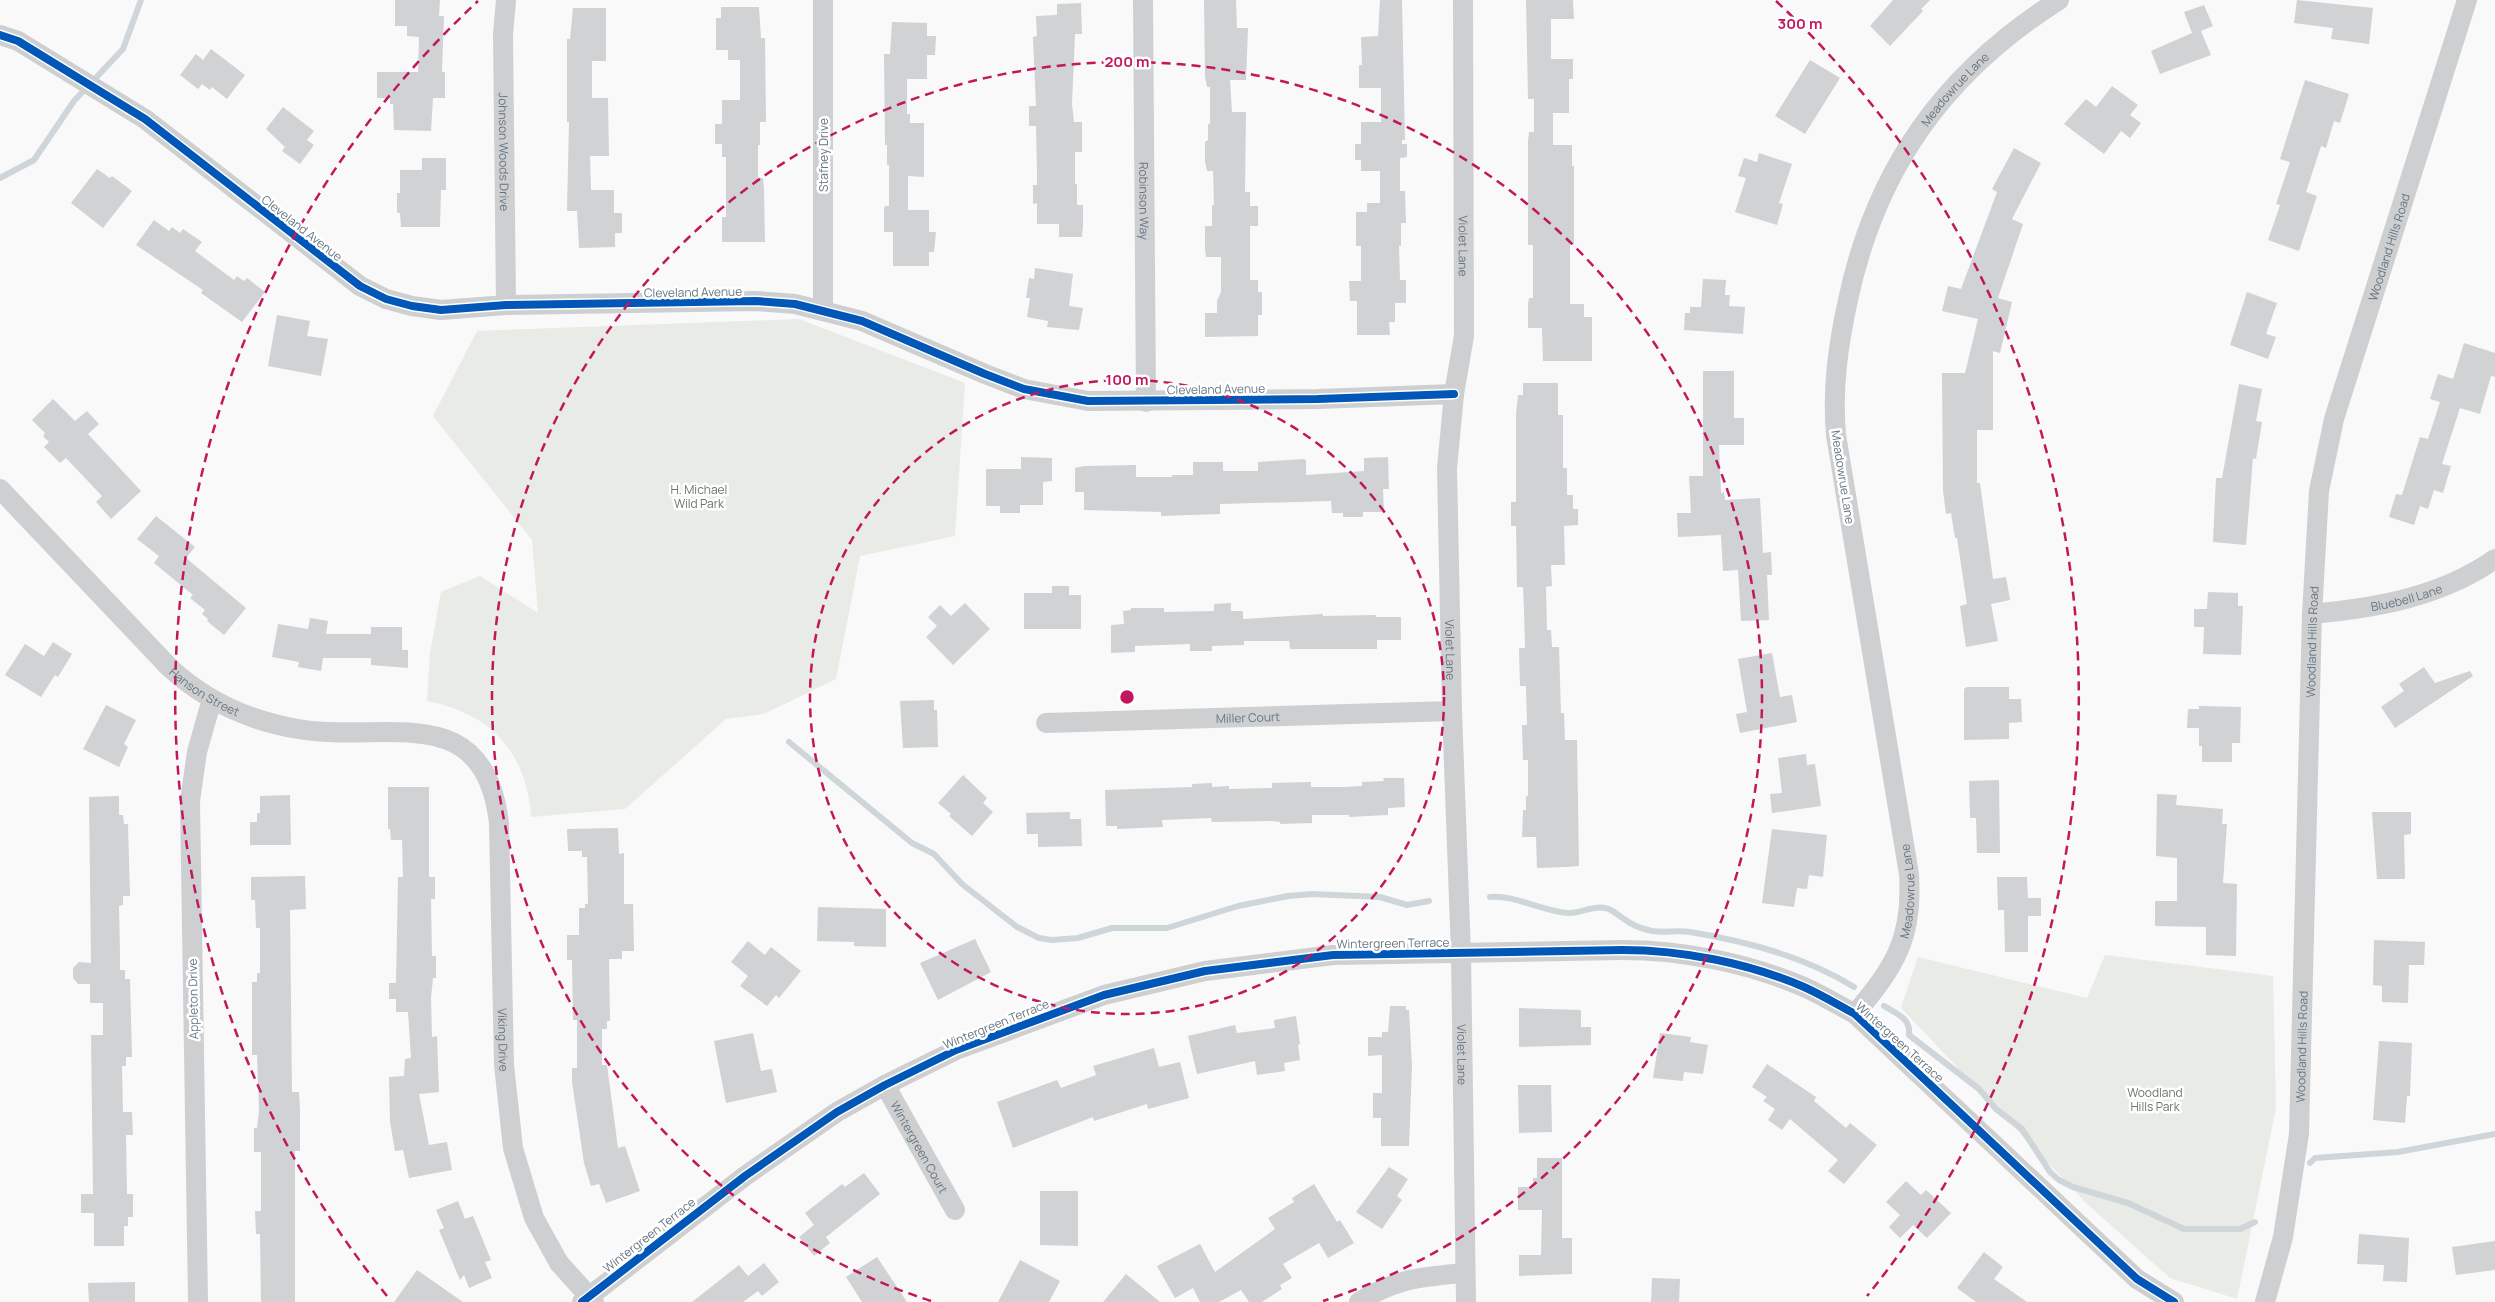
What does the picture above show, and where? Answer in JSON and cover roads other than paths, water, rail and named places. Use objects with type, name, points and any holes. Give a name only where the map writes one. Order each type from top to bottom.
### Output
[{"type":"street","name":"Johnson Woods Drive","points":[[506,0],[503,34],[506,305]]},
{"type":"street","name":"Stafney Drive","points":[[823,0],[823,309]]},
{"type":"street","name":"Robinson Way","points":[[1143,0],[1146,402]]},
{"type":"street","name":"Violet Lane","points":[[1464,0],[1464,328],[1454,394],[1447,468],[1452,711],[1461,953],[1464,1273],[1466,1302]]},
{"type":"street","name":"Meadowrue Lane","points":[[1855,1014],[1886,977],[1898,953],[1911,901],[1909,874],[1836,436],[1834,393],[1837,350],[1862,242],[1874,210],[1904,151],[1923,123],[1966,73],[2019,26],[2059,0]]},
{"type":"street","name":"Woodland Hills Road","points":[[2265,1302],[2283,1237],[2299,1134],[2316,516],[2328,442],[2467,0]]},
{"type":"street","name":"Cleveland Avenue","points":[[0,35],[18,41],[145,119],[360,286],[386,299],[412,306],[441,310],[506,305],[756,301],[795,304],[823,309],[862,321],[984,374],[1024,389],[1088,401],[1146,402],[1454,394]]},
{"type":"street","name":"Hanson Street","points":[[0,489],[170,668],[189,685],[212,699],[237,712],[269,723],[299,730],[327,733],[410,732],[436,736],[456,744],[477,759]]},
{"type":"street","name":"Bluebell Lane","points":[[2312,614],[2353,610],[2410,598],[2466,577],[2495,559]]},
{"type":"street","name":"Appleton Drive","points":[[198,1302],[190,801],[197,752],[212,699]]},
{"type":"street","name":"Miller Court","points":[[1046,722],[1452,711]]},
{"type":"street","name":"Viking Drive","points":[[477,759],[488,777],[496,798],[499,823],[504,1065],[513,1148],[534,1218],[559,1263],[588,1300]]},
{"type":"street","name":"Wintergreen Terrace","points":[[588,1300],[745,1176],[835,1114],[885,1085],[956,1050],[1104,995],[1205,971],[1333,954],[1633,950],[1694,956],[1769,974],[1805,987],[1855,1014],[2137,1279],[2174,1302]]},
{"type":"street","name":"Wintergreen Court","points":[[885,1085],[955,1210]]},
{"type":"street","points":[[1359,1302],[1382,1288],[1403,1280],[1464,1273]]},
{"type":"waterway","points":[[0,178],[34,160],[74,101],[123,49],[141,0]]},
{"type":"waterway","points":[[789,742],[912,843],[934,854],[962,884],[1017,927],[1039,938],[1052,940],[1078,938],[1112,928],[1167,928],[1238,906],[1288,896],[1313,894],[1380,897],[1407,905],[1429,901]]},
{"type":"waterway","points":[[1490,897],[1510,898],[1558,912],[1568,913],[1600,907],[1613,911],[1630,923],[1648,930],[1657,932],[1690,932],[1754,945],[1816,967],[1854,987]]},
{"type":"waterway","points":[[1884,1006],[1905,1020],[1908,1024],[1909,1035],[1979,1089],[1996,1109],[2022,1129],[2050,1172],[2059,1180],[2073,1187],[2128,1203],[2184,1229],[2240,1229],[2255,1222]]},
{"type":"waterway","points":[[2310,1163],[2315,1158],[2398,1152],[2495,1134]]},
{"type":"park label","name":"H. Michael Wild Park","points":[[699,496]]},
{"type":"park label","name":"Woodland Hills Park","points":[[2155,1099]]}]
